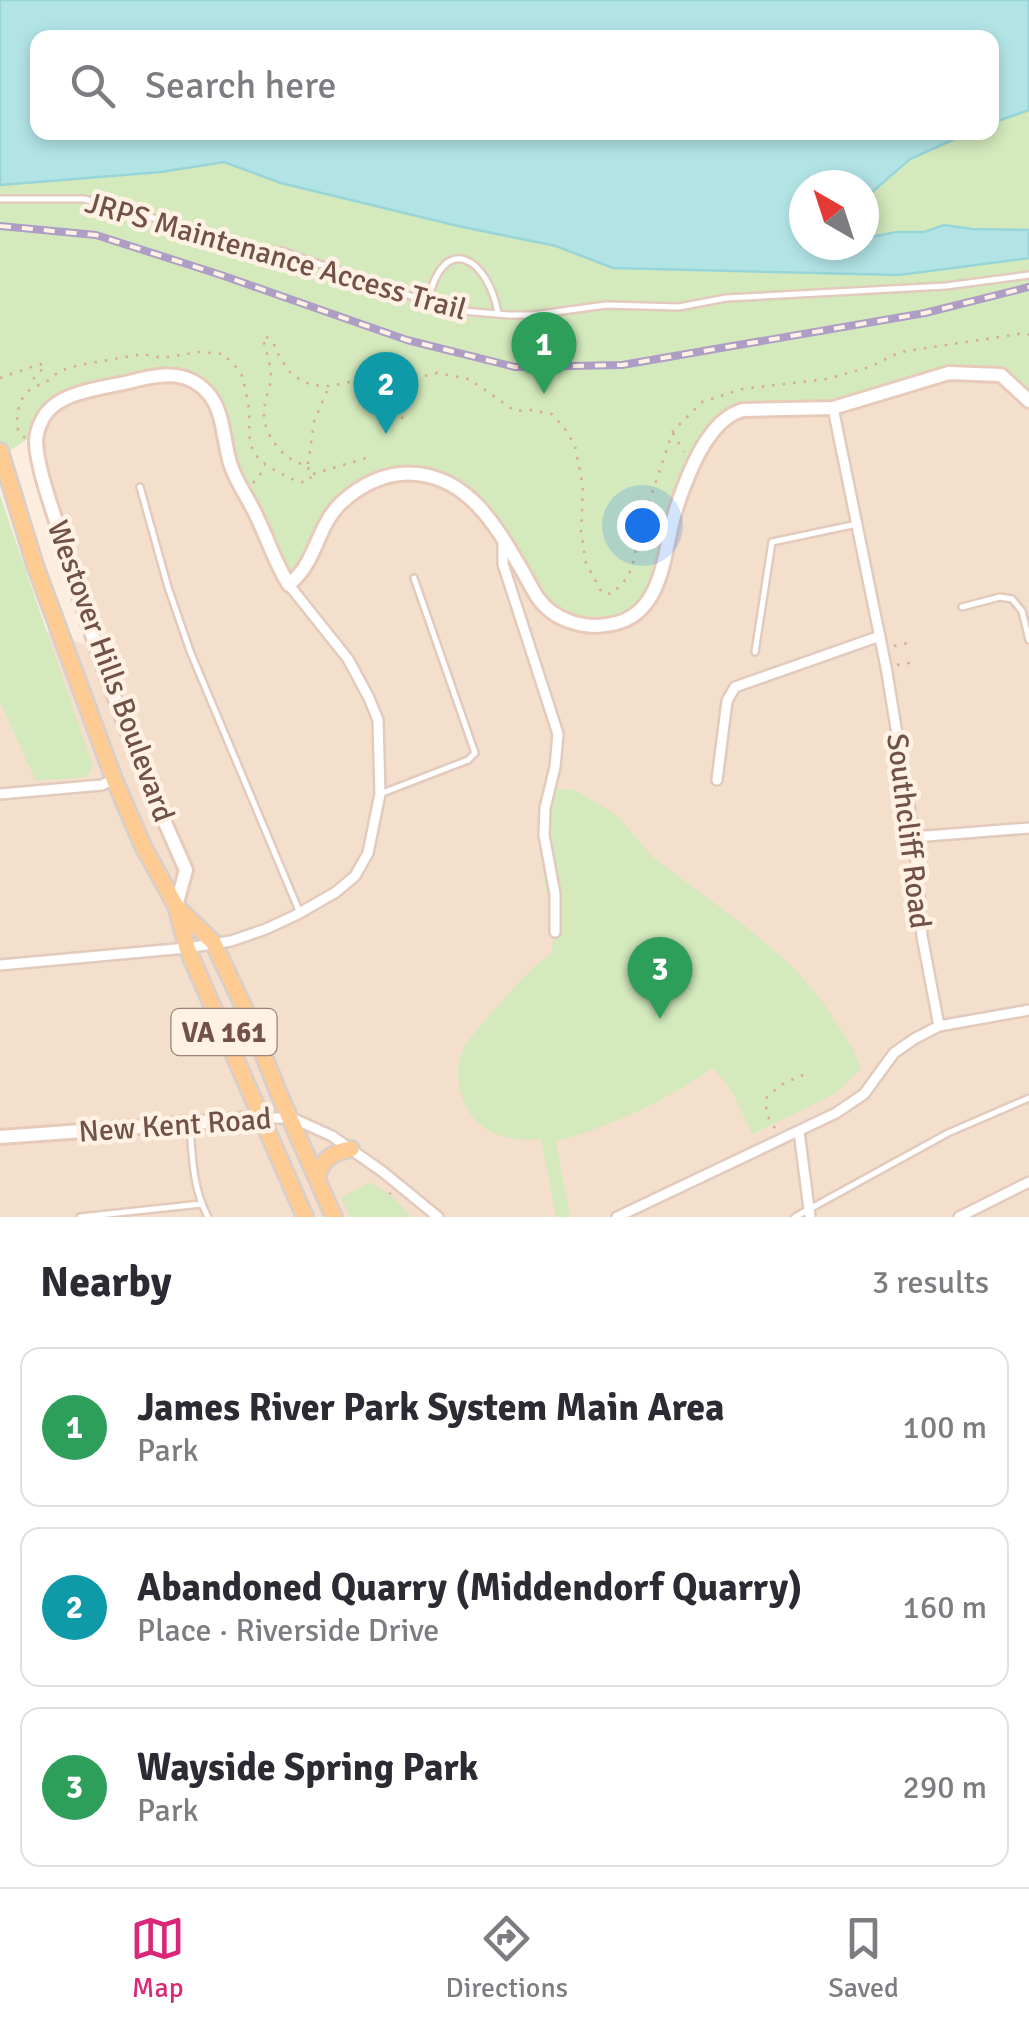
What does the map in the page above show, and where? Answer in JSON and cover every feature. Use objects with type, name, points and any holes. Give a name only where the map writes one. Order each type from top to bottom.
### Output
[{"type":"main road","name":"Westover Hills Boulevard","points":[[0,451],[35,565],[114,779],[143,846],[176,906],[187,948],[305,1217]]},
{"type":"main road","name":"Westover Hills Boulevard","points":[[176,906],[213,942],[334,1217]]},
{"type":"main road","points":[[317,1177],[320,1165],[330,1156],[351,1150]]},
{"type":"street","points":[[289,585],[305,566],[334,510],[356,490],[388,476],[408,473],[445,480],[470,497],[503,539],[539,601],[560,618],[589,626],[616,624],[642,610],[658,583],[677,506],[704,443],[732,413],[833,408],[949,373],[1001,376],[1029,401]]},
{"type":"street","points":[[0,965],[187,948],[231,941],[266,929],[336,892],[355,876],[368,853],[380,794],[378,720],[370,698],[348,659],[289,585],[272,556],[256,513],[230,464],[215,405],[206,391],[184,377],[165,374],[72,397],[45,414],[37,438]]},
{"type":"street","name":"Southcliff Road","points":[[833,408],[880,636],[914,837],[922,936],[939,1026]]},
{"type":"street","name":"Westover Hills Boulevard","points":[[37,438],[69,565],[157,806],[186,870],[176,906]]},
{"type":"street","points":[[503,539],[502,564],[558,734],[544,835],[555,894],[555,932]]},
{"type":"street","points":[[717,780],[727,701],[735,687],[880,636]]},
{"type":"street","points":[[0,794],[102,784],[114,779]]},
{"type":"street","points":[[914,837],[1029,828]]},
{"type":"street","points":[[617,1217],[836,1113],[864,1094],[894,1053],[914,1038],[939,1026],[1029,1010]]},
{"type":"street","name":"New Kent Road","points":[[0,1137],[292,1118],[332,1136],[438,1217]]},
{"type":"street","points":[[799,1131],[809,1214]]},
{"type":"street","points":[[959,1217],[1029,1182]]},
{"type":"lane","name":"JRPS Maintenance Access Trail","points":[[0,199],[84,199],[250,249],[282,251],[451,310],[498,314],[533,316],[606,305],[679,307],[726,298],[946,286],[1029,275]]},
{"type":"lane","points":[[428,302],[432,280],[440,268],[464,258],[487,278],[495,293],[498,314]]},
{"type":"lane","points":[[140,487],[190,652],[300,913]]},
{"type":"lane","points":[[755,652],[772,542],[857,524]]},
{"type":"lane","points":[[380,794],[468,760],[475,753],[414,578]]},
{"type":"lane","points":[[962,608],[1000,597],[1012,599],[1022,610],[1029,640]]},
{"type":"lane","points":[[795,1217],[809,1214],[948,1133],[1029,1098]]},
{"type":"lane","points":[[190,1123],[196,1183],[208,1217]]},
{"type":"lane","points":[[80,1217],[201,1204]]},
{"type":"path","points":[[308,466],[285,455],[272,442],[264,416],[271,376],[266,336],[292,375],[314,385],[360,380],[394,366],[421,377],[437,373],[469,379],[515,411],[552,414],[565,429],[575,446],[583,487],[586,563],[602,593],[612,594]]},
{"type":"path","points":[[37,438],[18,431],[20,402],[25,392],[45,383],[60,370],[143,354],[162,358],[199,352],[223,354],[242,375],[249,405],[248,439],[266,464],[302,484],[312,475],[373,456]]},
{"type":"path","points":[[0,378],[40,364],[45,366],[34,378],[36,386]]},
{"type":"path","points":[[402,419],[410,371]]},
{"type":"path","points":[[312,475],[308,466],[314,422],[329,386]]},
{"type":"path","points":[[672,431],[694,466]]},
{"type":"path","points":[[243,492],[266,464]]},
{"type":"path","points":[[893,646],[913,642]]},
{"type":"path","points":[[897,666],[915,662]]},
{"type":"path","points":[[776,1130],[768,1118],[767,1097],[781,1085],[807,1073]]},
{"type":"shaded area","points":[[949,373],[1001,375],[1029,401],[1029,1217],[0,1217],[0,616],[99,649],[37,433],[40,423],[72,397],[184,377],[334,510],[388,476],[677,506],[704,443],[732,413]]},
{"type":"green space","points":[[1029,110],[1029,230],[944,225],[924,232],[879,235],[879,186],[910,159],[952,140],[999,140],[999,121]]},
{"type":"green space","points":[[224,162],[281,183],[556,246],[613,268],[899,275],[1029,258],[1029,401],[1001,375],[949,373],[833,408],[744,410],[704,443],[642,610],[616,624],[560,618],[470,497],[408,473],[356,490],[289,585],[236,479],[219,415],[191,380],[141,382],[61,401],[37,433],[0,457],[0,185],[161,172]]},
{"type":"green space","points":[[0,495],[93,767],[87,777],[36,781],[0,702]]},
{"type":"green space","points":[[550,788],[576,790],[617,816],[653,857],[793,967],[823,1002],[861,1069],[825,1099],[752,1134],[732,1091],[713,1068],[638,1111],[556,1141],[570,1217],[556,1217],[541,1139],[522,1140],[486,1129],[463,1101],[458,1076],[460,1058],[470,1038],[517,984],[551,953],[555,932],[543,863]]},
{"type":"green space","points":[[369,1182],[389,1194],[412,1217],[350,1217],[341,1198]]},
{"type":"water","points":[[0,0],[1029,0],[1029,110],[999,121],[999,30],[30,30],[30,140],[952,140],[910,159],[879,186],[879,170],[789,170],[789,260],[879,260],[879,235],[924,232],[944,225],[1029,230],[1029,258],[899,275],[613,268],[556,246],[281,183],[224,162],[161,172],[0,185]]},
{"type":"railway","points":[[0,226],[96,235],[407,340],[515,367],[622,365],[925,313],[1029,287]]},
{"type":"place","name":"James River Park System Main Area","points":[[544,394]]},
{"type":"place","name":"Abandoned Quarry (Middendorf Quarry)","points":[[386,434]]},
{"type":"place","name":"Wayside Spring Park","points":[[660,1019]]}]
